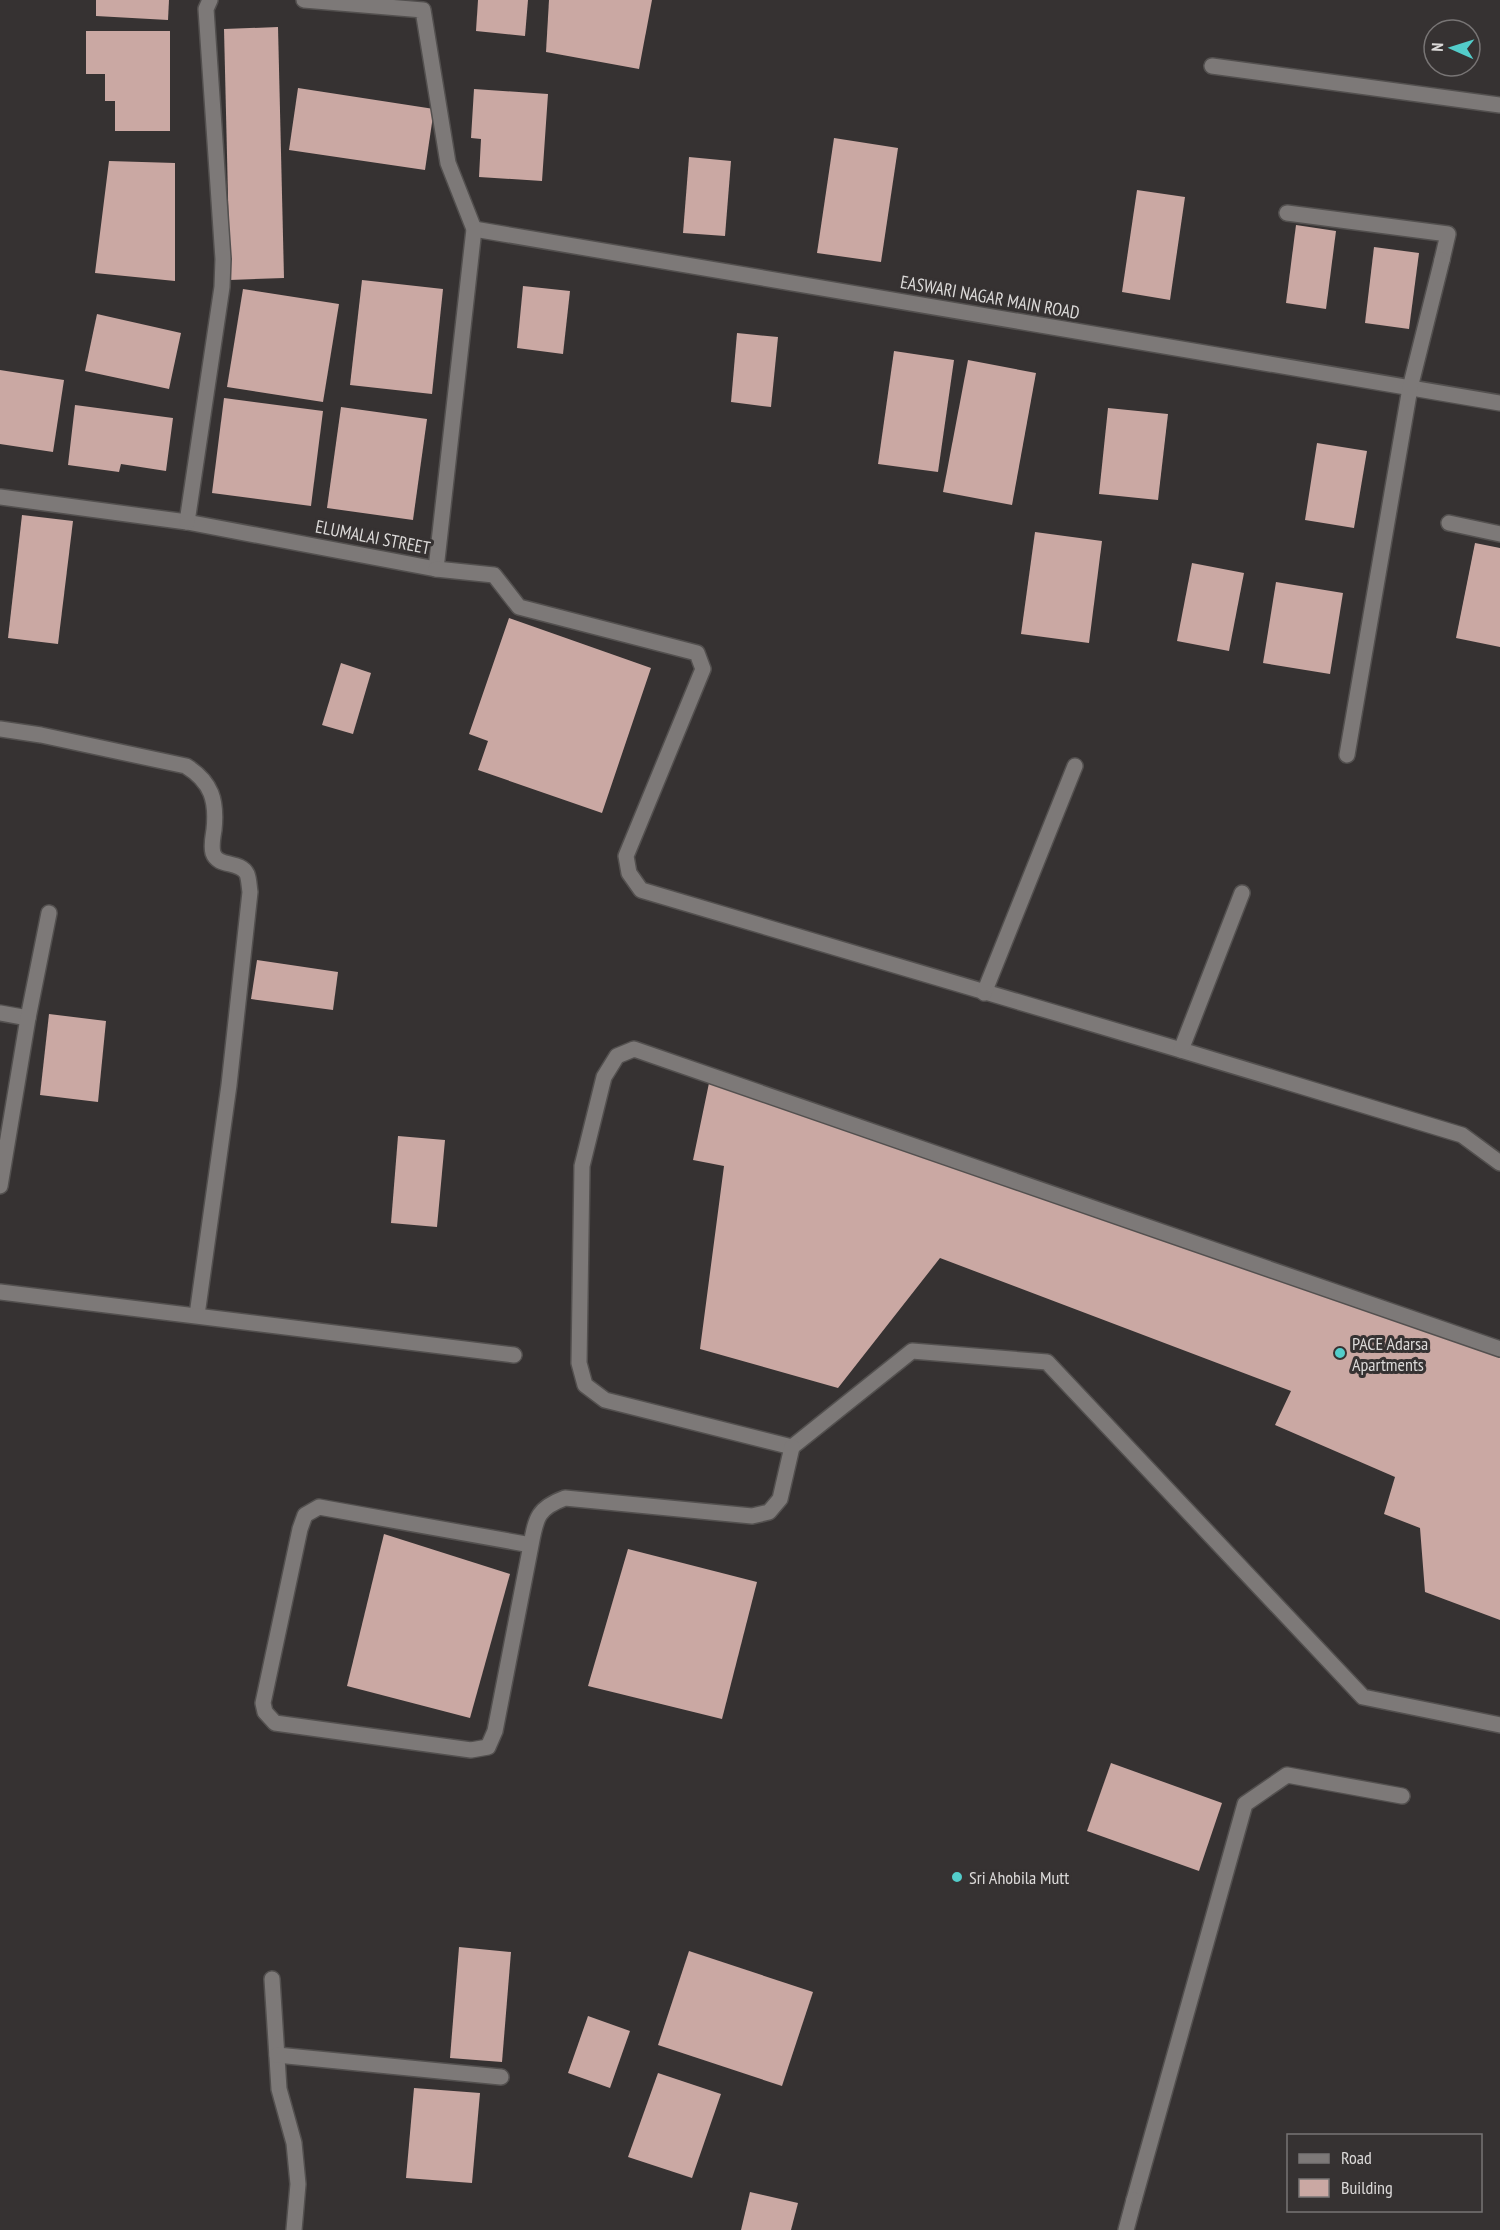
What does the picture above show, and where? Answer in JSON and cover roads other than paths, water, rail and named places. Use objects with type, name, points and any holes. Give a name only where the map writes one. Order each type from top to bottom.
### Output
[{"type":"street","points":[[188,522],[222,287],[223,259],[206,9],[210,0]]},
{"type":"street","points":[[304,0],[423,10],[448,163],[474,229]]},
{"type":"street","points":[[1212,66],[1500,105]]},
{"type":"street","points":[[1287,213],[1448,234],[1410,388],[1347,755]]},
{"type":"street","name":"ELUMALAI STREET","points":[[0,497],[188,522],[436,569],[474,229]]},
{"type":"street","name":"EASWARI NAGAR MAIN ROAD","points":[[474,229],[1500,403]]},
{"type":"street","points":[[1449,523],[1500,534]]},
{"type":"street","points":[[436,569],[494,576],[519,607],[697,653],[703,669],[626,856],[629,873],[640,890],[1462,1135],[1500,1163]]},
{"type":"street","points":[[0,729],[41,735],[186,766],[198,773],[210,790],[216,809],[212,841],[213,854],[220,861],[236,865],[248,876],[250,892],[229,1085],[197,1315]]},
{"type":"street","points":[[984,993],[1075,766]]},
{"type":"street","points":[[1181,1050],[1242,892]]},
{"type":"street","points":[[0,1186],[28,1018],[49,913]]},
{"type":"street","points":[[0,1013],[28,1018]]},
{"type":"street","points":[[792,1447],[605,1400],[585,1385],[579,1363],[582,1166],[604,1077],[617,1056],[634,1049],[1500,1349]]},
{"type":"street","points":[[0,1292],[514,1355]]},
{"type":"street","points":[[531,1545],[319,1507],[305,1515],[300,1529],[263,1703],[265,1712],[275,1723],[471,1750],[488,1747],[495,1731],[531,1545],[536,1519],[548,1504],[565,1498],[752,1516],[769,1512],[780,1499],[792,1447],[912,1351],[1047,1362],[1363,1696],[1500,1725]]},
{"type":"street","points":[[1126,2230],[1245,1804],[1287,1775],[1402,1796]]},
{"type":"street","points":[[272,1979],[279,2089],[294,2143],[298,2184],[294,2230]]},
{"type":"street","points":[[277,2055],[501,2077]]},
{"type":"place","name":"PACE Adarsa Apartments","points":[[1340,1353]]},
{"type":"place","name":"Sri Ahobila Mutt","points":[[957,1877]]}]
